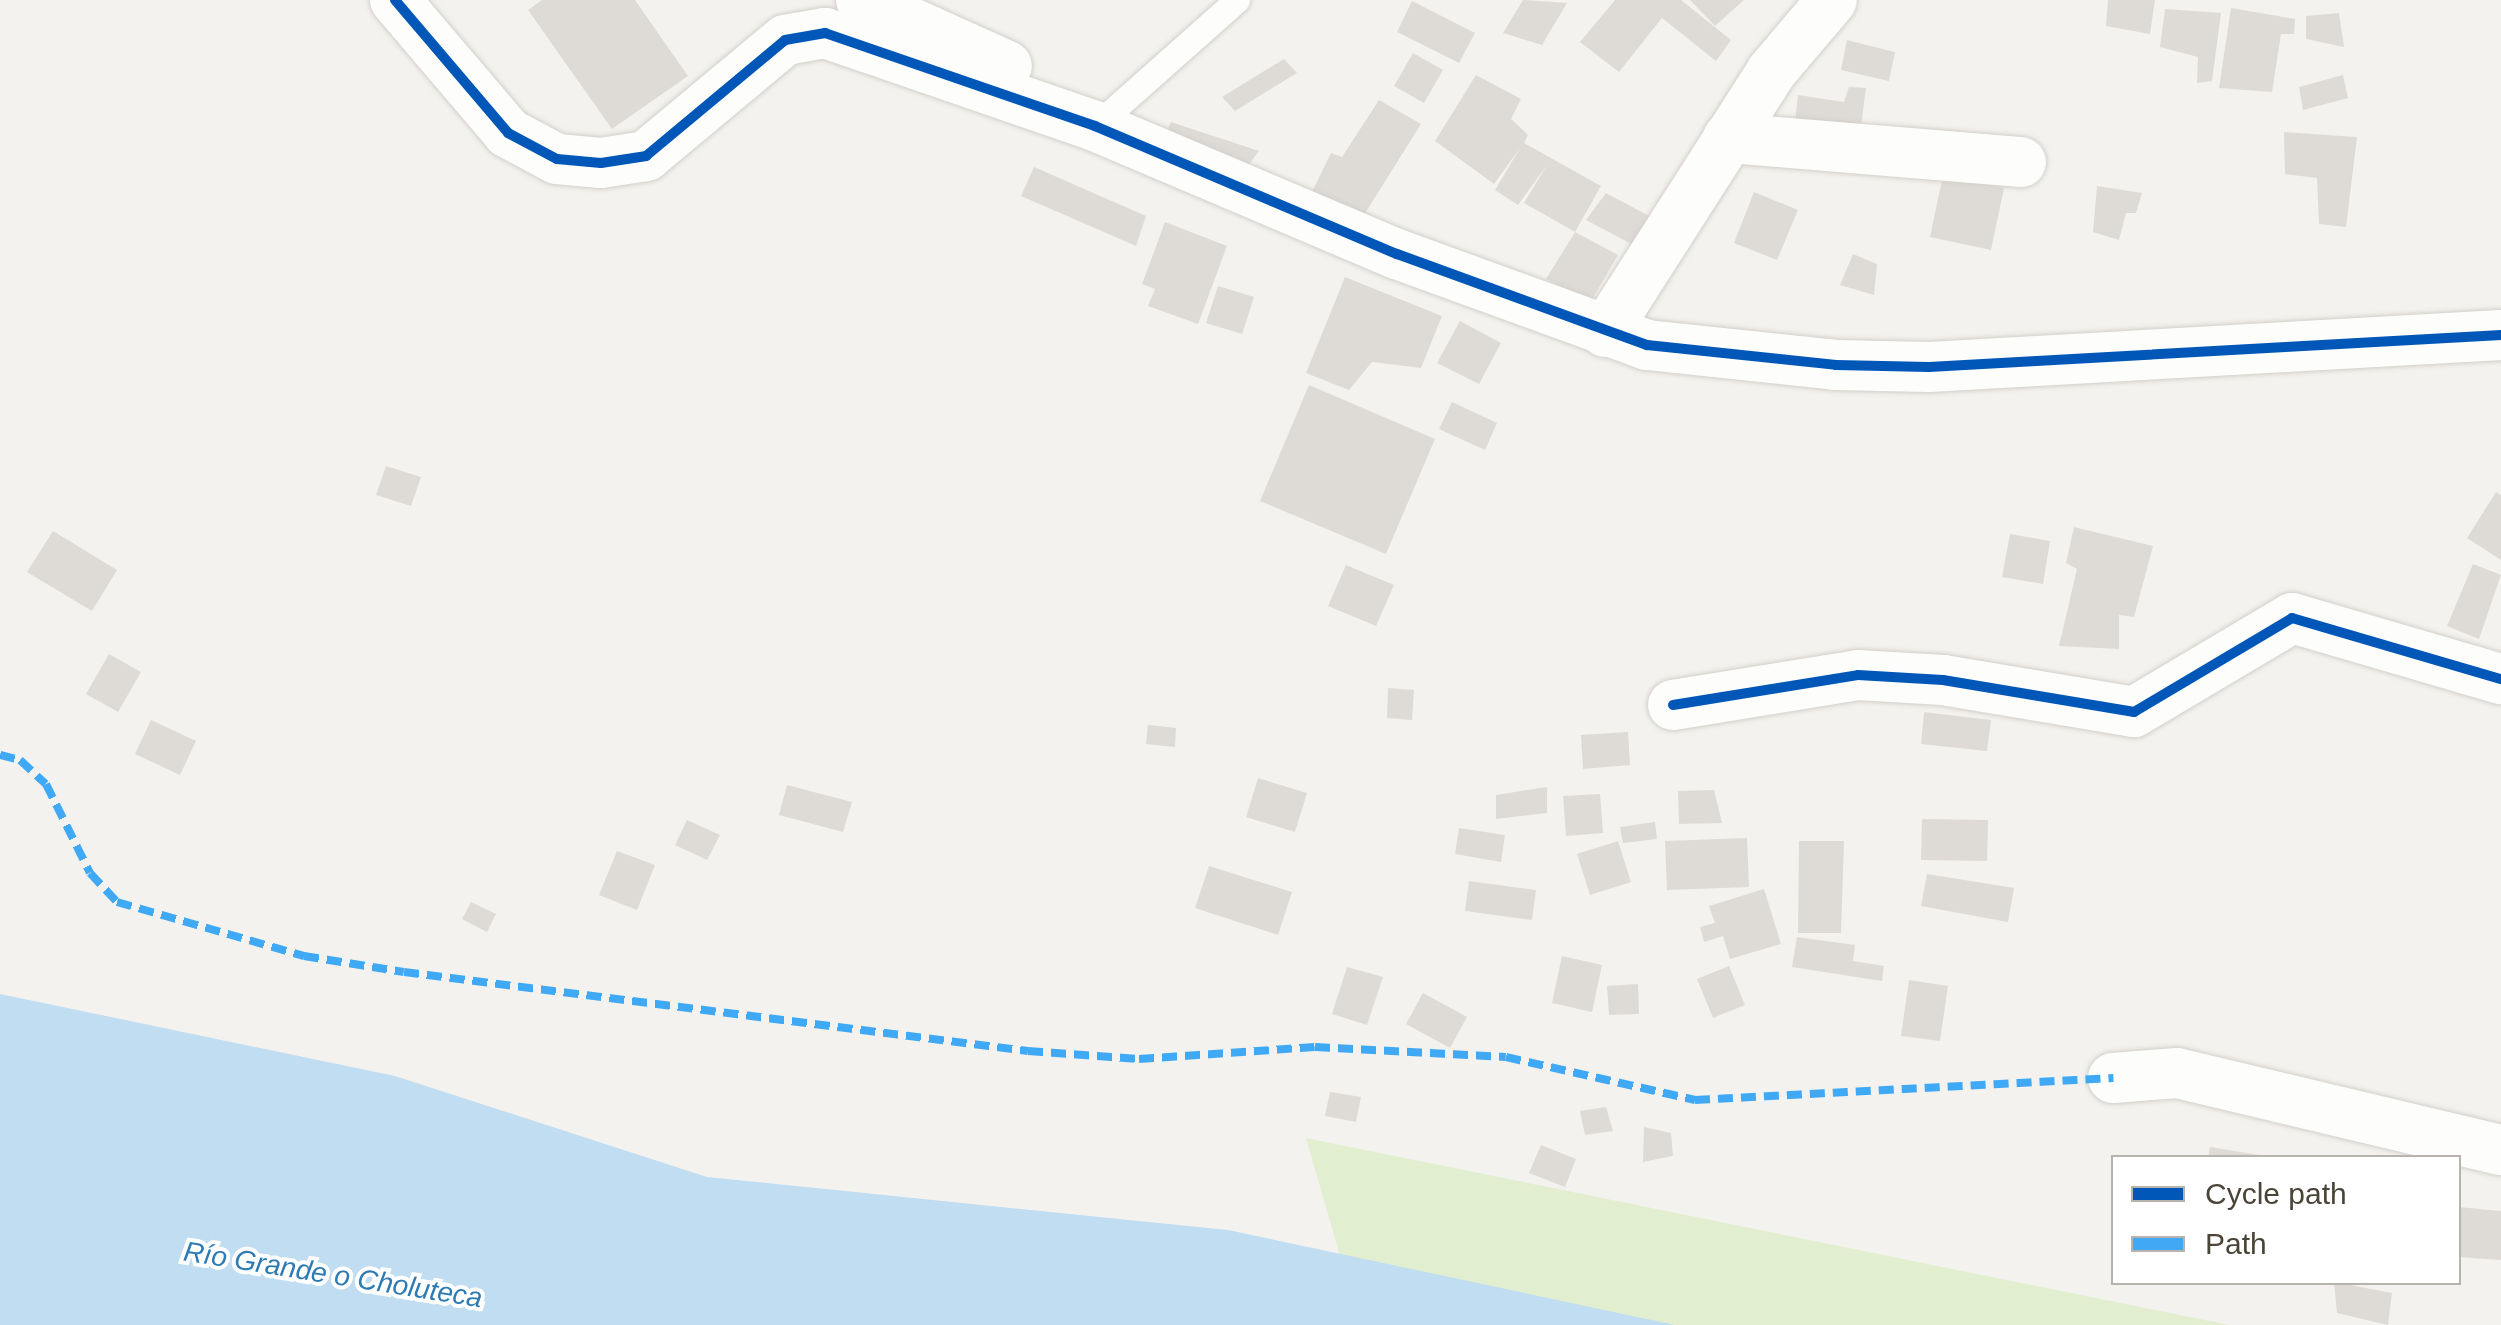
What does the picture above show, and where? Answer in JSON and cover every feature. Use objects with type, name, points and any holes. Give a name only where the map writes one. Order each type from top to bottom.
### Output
[{"type":"street","points":[[395,0],[508,132],[574,163],[646,156],[802,33],[825,33],[1094,126],[1397,254],[1604,332],[1661,346],[1929,367],[2501,336]]},
{"type":"street","points":[[861,0],[1036,79],[1094,126]]},
{"type":"street","points":[[1604,332],[1771,72],[1832,0]]},
{"type":"street","points":[[1728,138],[2022,162]]},
{"type":"street","points":[[1673,705],[1858,675],[1943,680],[2134,712],[2292,618],[2501,679]]},
{"type":"street","points":[[2112,1078],[2177,1073],[2501,1150]]},
{"type":"lane","points":[[1094,126],[1237,0]]},
{"type":"green space","points":[[1306,1138],[2229,1325],[1360,1325]]},
{"type":"water","name":"Río Grande o Choluteca","points":[[0,994],[395,1076],[707,1177],[1228,1230],[1675,1325],[0,1325]]},
{"type":"building","points":[[542,0],[635,0],[688,76],[612,129],[528,10]]},
{"type":"building","points":[[1523,0],[1567,3],[1542,45],[1503,33]]},
{"type":"building","points":[[1615,0],[1681,0],[1731,40],[1716,61],[1662,18],[1619,72],[1580,42]]},
{"type":"building","points":[[1690,0],[1744,0],[1715,26]]},
{"type":"building","points":[[2108,0],[2155,0],[2150,34],[2106,26]]},
{"type":"building","points":[[1412,1],[1475,33],[1459,63],[1397,32]]},
{"type":"building","points":[[2231,8],[2295,19],[2294,34],[2281,34],[2272,92],[2219,88]]},
{"type":"building","points":[[2165,9],[2221,13],[2212,81],[2197,83],[2198,57],[2160,47]]},
{"type":"building","points":[[2339,13],[2344,47],[2306,39],[2306,16]]},
{"type":"building","points":[[1847,40],[1895,52],[1889,81],[1841,70]]},
{"type":"building","points":[[1413,53],[1443,70],[1424,103],[1394,86]]},
{"type":"building","points":[[1284,59],[1297,73],[1235,111],[1222,97]]},
{"type":"building","points":[[1476,75],[1521,99],[1511,119],[1528,135],[1524,143],[1601,186],[1575,232],[1524,203],[1547,165],[1518,205],[1495,190],[1520,148],[1494,184],[1435,141]]},
{"type":"building","points":[[2343,75],[2348,98],[2303,110],[2299,87]]},
{"type":"building","points":[[1849,87],[1866,88],[1861,126],[1794,130],[1798,95],[1844,102]]},
{"type":"building","points":[[1379,100],[1421,124],[1362,218],[1312,192],[1331,153],[1342,157]]},
{"type":"building","points":[[1171,122],[1259,151],[1249,164],[1164,137]]},
{"type":"building","points":[[2284,132],[2357,137],[2346,227],[2319,224],[2317,178],[2285,174]]},
{"type":"building","points":[[1034,167],[1146,216],[1136,246],[1021,196]]},
{"type":"building","points":[[1943,175],[2004,188],[1991,250],[1930,237]]},
{"type":"building","points":[[2097,186],[2142,193],[2136,213],[2126,213],[2119,240],[2093,232]]},
{"type":"building","points":[[1754,192],[1798,210],[1777,260],[1734,243]]},
{"type":"building","points":[[1606,193],[1653,218],[1637,247],[1586,220]]},
{"type":"building","points":[[1165,222],[1227,246],[1198,324],[1148,306],[1155,289],[1142,284]]},
{"type":"building","points":[[1575,232],[1618,255],[1591,301],[1546,279]]},
{"type":"building","points":[[1853,254],[1877,264],[1874,295],[1840,285]]},
{"type":"building","points":[[1345,277],[1442,316],[1421,368],[1372,362],[1349,390],[1306,373]]},
{"type":"building","points":[[1218,286],[1254,297],[1242,334],[1206,323]]},
{"type":"building","points":[[1460,321],[1501,343],[1479,384],[1437,363]]},
{"type":"building","points":[[1309,385],[1435,439],[1386,554],[1260,501]]},
{"type":"building","points":[[1452,402],[1497,423],[1485,450],[1439,429]]},
{"type":"building","points":[[386,466],[421,477],[411,506],[376,495]]},
{"type":"building","points":[[2496,492],[2501,495],[2501,560],[2467,538]]},
{"type":"building","points":[[2074,527],[2153,546],[2134,617],[2119,615],[2119,649],[2059,646],[2077,569],[2066,563]]},
{"type":"building","points":[[53,531],[117,570],[92,611],[27,572]]},
{"type":"building","points":[[2010,534],[2050,541],[2043,584],[2002,577]]},
{"type":"building","points":[[2473,564],[2501,575],[2479,639],[2447,626]]},
{"type":"building","points":[[1346,565],[1394,585],[1376,626],[1328,606]]},
{"type":"building","points":[[109,654],[141,672],[118,712],[86,694]]},
{"type":"building","points":[[1388,688],[1414,690],[1412,720],[1387,718]]},
{"type":"building","points":[[1924,712],[1991,720],[1987,751],[1921,744]]},
{"type":"building","points":[[151,720],[196,741],[180,775],[135,754]]},
{"type":"building","points":[[1148,725],[1176,728],[1175,747],[1146,744]]},
{"type":"building","points":[[1628,732],[1630,765],[1583,769],[1581,735]]},
{"type":"building","points":[[1258,778],[1307,793],[1295,832],[1246,817]]},
{"type":"building","points":[[787,785],[852,802],[843,832],[779,815]]},
{"type":"building","points":[[1547,787],[1547,813],[1496,819],[1496,795]]},
{"type":"building","points":[[1714,790],[1722,823],[1679,824],[1678,791]]},
{"type":"building","points":[[1600,794],[1603,833],[1566,836],[1563,796]]},
{"type":"building","points":[[1922,819],[1988,820],[1987,861],[1921,860]]},
{"type":"building","points":[[687,820],[720,835],[707,860],[675,845]]},
{"type":"building","points":[[1655,822],[1657,839],[1623,843],[1620,827]]},
{"type":"building","points":[[1459,828],[1505,835],[1501,862],[1455,854]]},
{"type":"building","points":[[1747,838],[1749,887],[1667,890],[1665,841]]},
{"type":"building","points":[[1618,841],[1631,882],[1590,895],[1577,854]]},
{"type":"building","points":[[1799,841],[1844,841],[1841,933],[1798,933]]},
{"type":"building","points":[[617,851],[655,865],[637,910],[599,895]]},
{"type":"building","points":[[1209,866],[1292,892],[1278,935],[1195,908]]},
{"type":"building","points":[[1927,874],[2014,888],[2008,922],[1921,906]]},
{"type":"building","points":[[1469,881],[1536,890],[1532,920],[1465,911]]},
{"type":"building","points":[[1764,889],[1781,944],[1730,959],[1723,936],[1704,942],[1700,927],[1715,923],[1709,906]]},
{"type":"building","points":[[471,902],[496,914],[487,932],[462,919]]},
{"type":"building","points":[[1797,937],[1855,945],[1853,961],[1884,966],[1882,981],[1792,967]]},
{"type":"building","points":[[1562,956],[1602,965],[1592,1012],[1552,1003]]},
{"type":"building","points":[[1729,966],[1745,1005],[1713,1018],[1697,979]]},
{"type":"building","points":[[1347,967],[1383,977],[1367,1025],[1332,1014]]},
{"type":"building","points":[[1909,980],[1948,986],[1940,1041],[1901,1036]]},
{"type":"building","points":[[1638,984],[1639,1014],[1609,1015],[1607,986]]},
{"type":"building","points":[[1423,993],[1467,1017],[1450,1048],[1406,1024]]},
{"type":"building","points":[[1330,1092],[1361,1097],[1356,1122],[1325,1116]]},
{"type":"building","points":[[1606,1107],[1613,1131],[1585,1135],[1580,1111]]},
{"type":"building","points":[[1644,1127],[1671,1133],[1673,1156],[1643,1162]]},
{"type":"building","points":[[1541,1145],[1576,1159],[1565,1187],[1529,1173]]},
{"type":"building","points":[[2210,1147],[2259,1155],[2209,1155]]},
{"type":"building","points":[[2461,1207],[2501,1211],[2501,1260],[2461,1257]]},
{"type":"building","points":[[2334,1285],[2392,1293],[2388,1325],[2337,1313]]},
{"type":"marked path","points":[[0,755],[20,760],[46,784],[90,873],[117,902],[304,956],[404,972],[1028,1051],[1139,1059],[1315,1047],[1506,1057],[1695,1100],[2113,1078]]},
{"type":"cycle path","points":[[395,0],[508,133],[557,159],[601,163],[646,156],[785,40],[825,33],[1095,126],[1397,254],[1647,345],[1836,365],[1929,367],[2501,335]]},
{"type":"cycle path","points":[[1673,705],[1858,675],[1943,680],[2134,712],[2292,618],[2501,679]]}]
